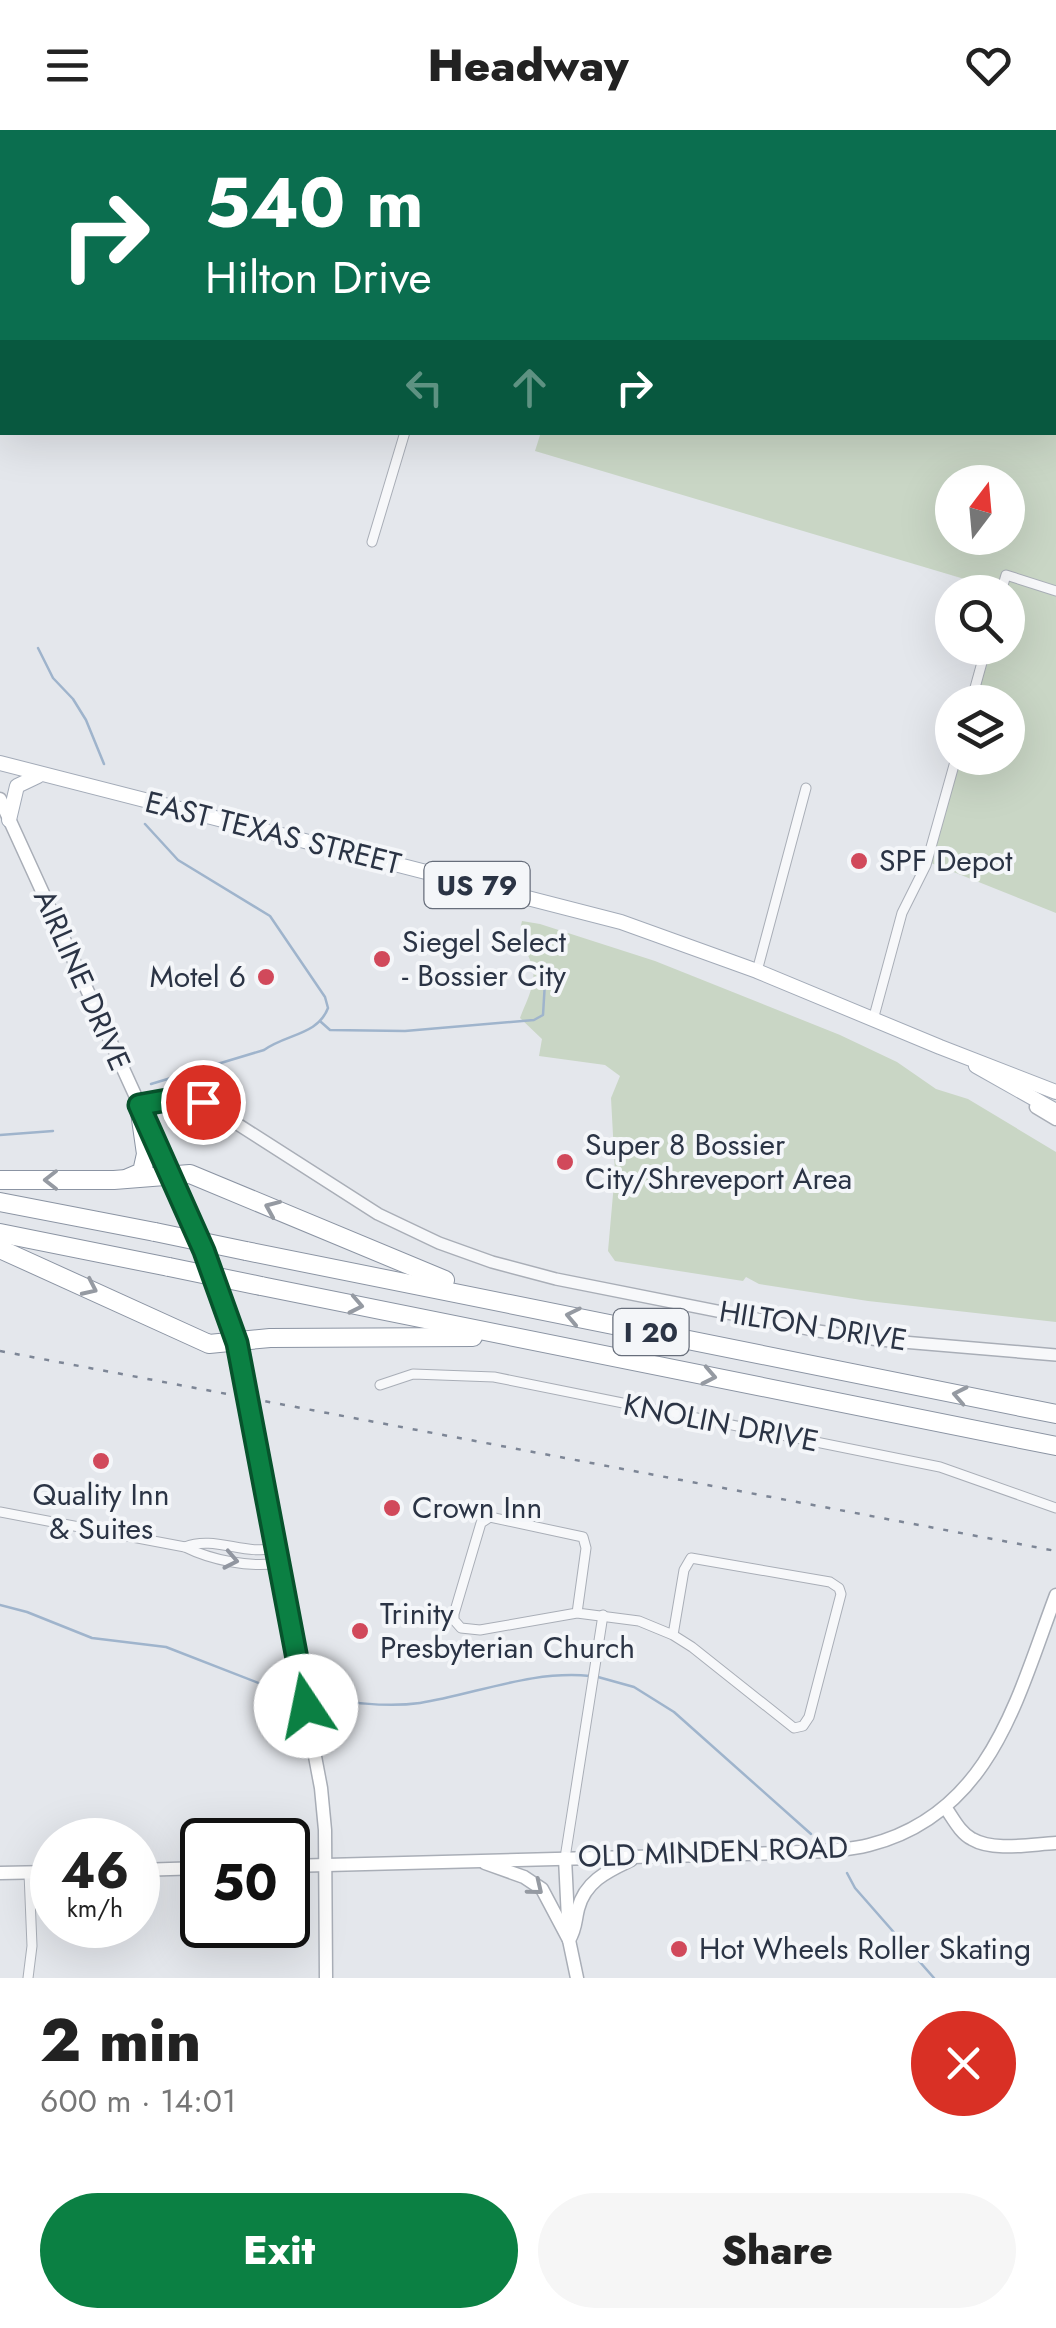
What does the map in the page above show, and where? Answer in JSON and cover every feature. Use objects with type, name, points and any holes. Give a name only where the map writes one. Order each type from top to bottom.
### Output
[{"type":"highway","points":[[114,1180],[138,1175],[144,1168],[146,1154],[139,1105]]},
{"type":"highway","points":[[0,1180],[114,1180],[182,1172],[433,1276],[526,1306]]},
{"type":"highway","name":"I 20","points":[[0,1202],[1056,1414]]},
{"type":"highway","name":"I 20","points":[[0,1233],[1056,1446]]},
{"type":"highway","points":[[0,1250],[209,1344],[270,1338],[459,1337],[587,1352]]},
{"type":"main road","name":"EAST TEXAS STREET","points":[[0,764],[589,913],[757,970],[940,1048],[1056,1092]]},
{"type":"main road","points":[[9,820],[18,786],[28,778],[45,775]]},
{"type":"main road","name":"AIRLINE DRIVE","points":[[0,800],[172,1176],[218,1285],[237,1343],[322,1793],[326,1978]]},
{"type":"main road","name":"EAST TEXAS STREET","points":[[940,1048],[1056,1115]]},
{"type":"main road","name":"OLD MINDEN ROAD","points":[[310,1865],[852,1848],[904,1832],[945,1807],[974,1779],[999,1742],[1056,1594]]},
{"type":"main road","points":[[945,1807],[968,1836],[982,1843],[1056,1843]]},
{"type":"main road","points":[[569,1940],[587,1889],[601,1875],[638,1856]]},
{"type":"main road","points":[[565,1858],[569,1940],[577,1978]]},
{"type":"main road","points":[[480,1860],[542,1889],[569,1940]]},
{"type":"main road","points":[[0,1874],[29,1873]]},
{"type":"street","points":[[372,542],[403,435]]},
{"type":"street","points":[[1025,581],[1056,590]]},
{"type":"street","points":[[872,1020],[902,913],[926,865],[951,775]]},
{"type":"street","points":[[757,970],[806,788]]},
{"type":"street","name":"HILTON DRIVE","points":[[139,1105],[184,1097],[203,1102],[378,1214],[439,1243],[516,1269],[840,1335],[1056,1355]]},
{"type":"street","name":"KNOLIN DRIVE","points":[[380,1385],[414,1374],[494,1377],[940,1466],[1056,1508]]},
{"type":"street","points":[[0,1512],[185,1548],[205,1542],[277,1555]]},
{"type":"street","points":[[577,1613],[586,1548],[583,1537],[498,1518],[485,1519],[478,1528],[454,1620],[462,1628],[473,1630],[577,1613],[639,1622],[673,1635],[788,1726],[798,1728],[809,1718],[841,1600],[839,1588],[830,1582],[699,1557],[687,1560],[673,1635]]},
{"type":"street","points":[[565,1858],[603,1615]]},
{"type":"street","points":[[28,1978],[32,1946],[29,1873]]},
{"type":"green space","points":[[540,435],[1056,435],[1056,913],[931,863],[955,775],[1025,775],[1025,685],[981,685],[986,665],[1025,665],[1025,575],[951,575],[535,451]]},
{"type":"green space","points":[[522,921],[655,961],[840,1035],[897,1062],[936,1089],[968,1099],[1056,1152],[1056,1322],[868,1301],[759,1284],[746,1277],[743,1281],[615,1261],[608,1251],[615,1172],[611,1098],[620,1076],[605,1065],[539,1056],[542,1039],[520,1018],[534,975],[521,941]]},
{"type":"waterway","points":[[38,648],[53,678],[86,720],[104,764]]},
{"type":"waterway","points":[[145,824],[178,860],[270,916],[325,997],[328,1008],[317,1024],[264,1050],[151,1084]]},
{"type":"waterway","points":[[321,1022],[330,1030],[405,1031],[534,1020],[543,1015],[546,965]]},
{"type":"waterway","points":[[0,1135],[53,1131]]},
{"type":"waterway","points":[[0,1605],[92,1638],[166,1647],[274,1689],[299,1694]]},
{"type":"waterway","points":[[311,1696],[366,1704],[406,1704],[547,1676],[590,1676]]},
{"type":"waterway","points":[[598,1677],[634,1687],[674,1712],[811,1834]]},
{"type":"waterway","points":[[847,1873],[855,1888],[934,1978]]},
{"type":"railway","points":[[0,1351],[1056,1551]]},
{"type":"place","name":"SPF Depot","points":[[859,861]]},
{"type":"place","name":"Siegel Select - Bossier City","points":[[382,959]]},
{"type":"place","name":"Motel 6","points":[[266,977]]},
{"type":"place","name":"Super 8 Bossier City/Shreveport Area","points":[[565,1162]]},
{"type":"place","name":"Quality Inn & Suites","points":[[101,1461]]},
{"type":"place","name":"Crown Inn","points":[[392,1508]]},
{"type":"place","name":"Trinity Presbyterian Church","points":[[360,1631]]},
{"type":"place","name":"Hot Wheels Roller Skating","points":[[679,1949]]},
{"type":"route","points":[[203,1102],[184,1097],[139,1105],[204,1251],[237,1343],[306,1706]]}]
